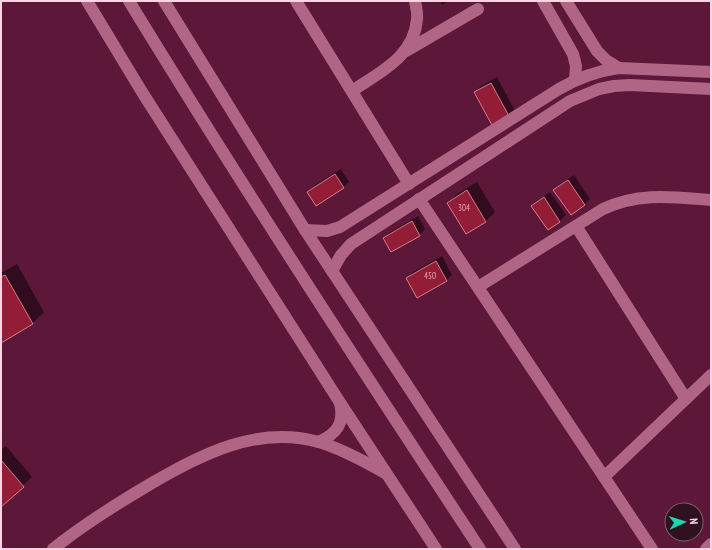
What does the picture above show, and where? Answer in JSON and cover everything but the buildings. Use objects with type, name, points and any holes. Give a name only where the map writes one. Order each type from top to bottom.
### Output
[{"type":"street","points":[[87,1],[142,92],[339,401],[436,549]]},
{"type":"street","points":[[129,1],[171,70],[363,370],[480,549]]},
{"type":"street","points":[[164,1],[305,230],[515,549]]},
{"type":"street","points":[[296,1],[409,184]]},
{"type":"street","points":[[406,51],[414,36],[418,18],[415,1]]},
{"type":"street","points":[[543,1],[573,54],[576,66],[575,80]]},
{"type":"street","points":[[566,1],[597,51],[606,60],[618,68]]},
{"type":"street","points":[[352,91],[393,64],[406,51],[478,9]]},
{"type":"street","points":[[305,230],[327,231],[340,227],[535,104],[575,80],[589,74],[618,68],[711,72]]},
{"type":"street","points":[[697,88],[698,71]]},
{"type":"street","points":[[332,271],[341,255],[351,244],[570,100],[599,89],[614,86],[630,85],[711,89]]},
{"type":"street","points":[[535,104],[543,118]]},
{"type":"street","points":[[478,287],[603,209],[630,199],[652,196],[711,200]]},
{"type":"street","points":[[419,199],[652,549]]},
{"type":"street","points":[[350,221],[361,237]]},
{"type":"street","points":[[576,226],[686,399]]},
{"type":"street","points":[[604,477],[711,375]]},
{"type":"street","points":[[318,442],[328,438],[336,431],[340,422],[342,411],[339,401]]},
{"type":"street","points":[[53,549],[92,520],[167,474],[206,454],[242,442],[274,438],[299,439],[318,442],[354,456],[387,474]]},
{"type":"street","points":[[706,549],[711,544]]}]
